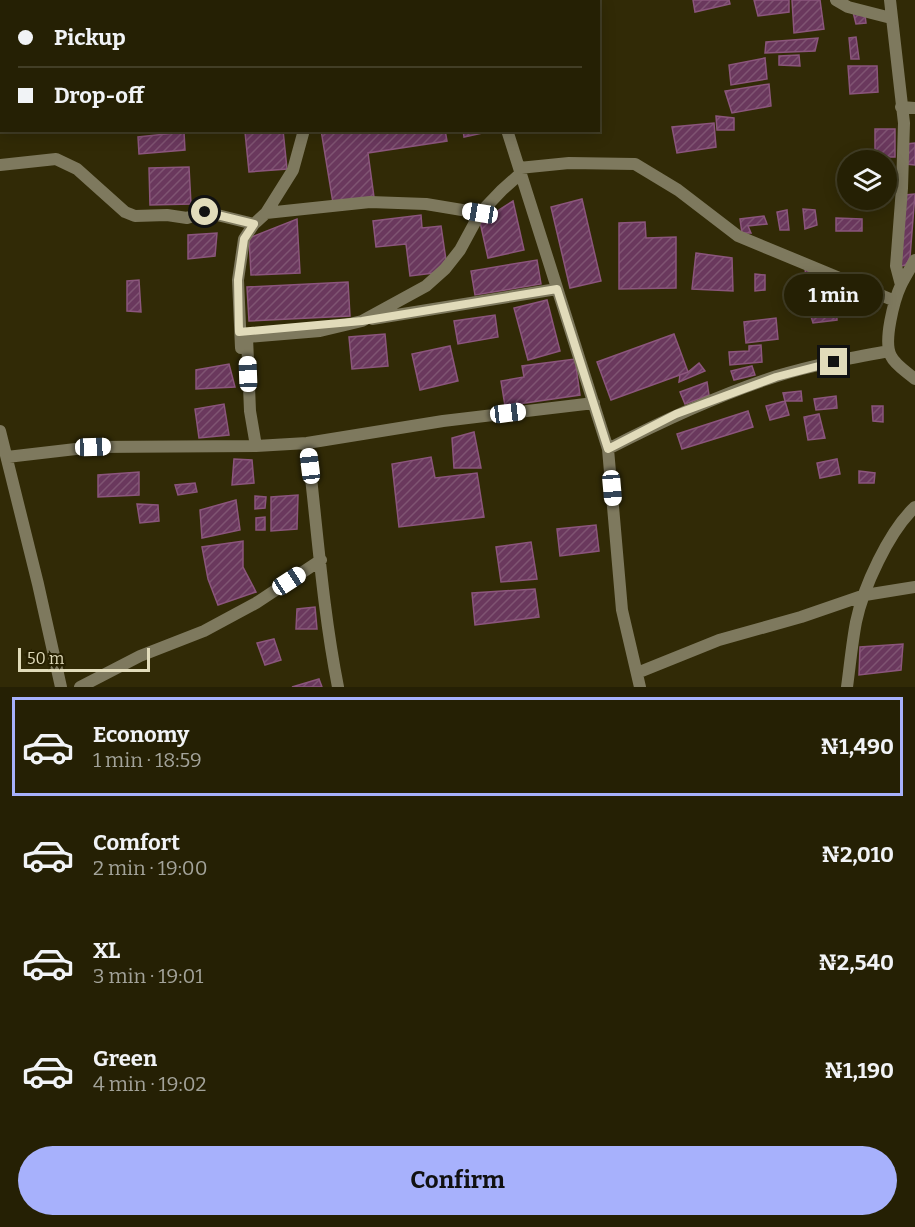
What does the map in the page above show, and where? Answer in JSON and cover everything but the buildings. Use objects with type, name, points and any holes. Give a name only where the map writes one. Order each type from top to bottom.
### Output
[{"type":"street","points":[[836,0],[848,7],[891,18]]},
{"type":"street","points":[[890,0],[903,123],[902,188],[896,266],[901,285]]},
{"type":"street","points":[[901,107],[915,108]]},
{"type":"street","points":[[256,446],[239,332],[238,280],[244,239],[254,224],[266,213],[293,170],[303,132]]},
{"type":"street","points":[[508,132],[608,449],[622,610],[640,687]]},
{"type":"street","points":[[0,165],[56,159],[77,169],[125,212],[135,216],[167,215],[187,218],[205,212],[254,224]]},
{"type":"street","points":[[239,332],[362,321],[426,286],[445,269],[460,250],[480,213],[519,171],[569,163],[635,164],[678,190],[738,236],[895,301]]},
{"type":"street","points":[[266,213],[370,202],[426,204],[480,213]]},
{"type":"street","points":[[915,260],[895,301],[888,338],[891,358],[915,378]]},
{"type":"street","points":[[250,411],[247,337],[320,331],[362,321],[557,289]]},
{"type":"street","points":[[608,449],[676,414],[776,377],[889,351]]},
{"type":"street","points":[[8,457],[93,447],[256,446],[308,443],[443,420],[594,403]]},
{"type":"street","points":[[0,431],[61,687]]},
{"type":"street","points":[[308,443],[326,626],[338,687]]},
{"type":"street","points":[[847,687],[857,620],[865,595],[892,534],[915,507]]},
{"type":"street","points":[[80,687],[140,656],[204,631],[256,603],[321,560]]},
{"type":"street","points":[[637,673],[719,640],[865,595],[915,587]]},
{"type":"route","points":[[205,212],[254,224],[244,239],[238,280],[239,332],[362,321],[557,289],[608,449],[676,414],[776,377],[834,362]]}]
